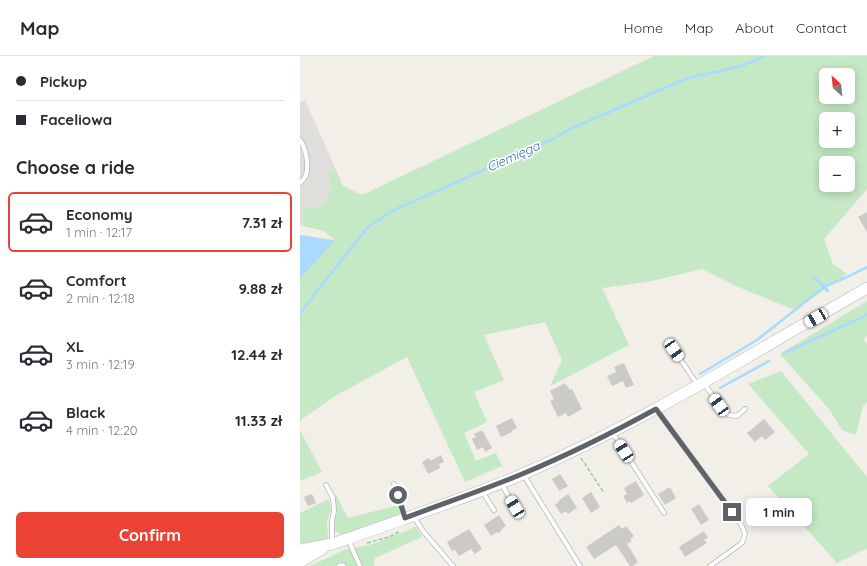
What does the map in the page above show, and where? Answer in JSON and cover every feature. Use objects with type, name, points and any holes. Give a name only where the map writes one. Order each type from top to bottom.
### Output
[{"type":"main road","points":[[300,550],[332,544],[350,538],[501,483],[576,450],[701,384],[867,288]]},
{"type":"main road","points":[[300,562],[332,544]]},
{"type":"lane","points":[[300,140],[303,144],[307,159],[306,176],[300,183]]},
{"type":"lane","points":[[674,350],[701,384],[729,415],[737,416],[745,409]]},
{"type":"lane","points":[[656,409],[741,524],[745,534],[742,543],[710,566]]},
{"type":"lane","points":[[611,432],[664,513]]},
{"type":"lane","points":[[523,474],[580,566]]},
{"type":"lane","points":[[501,483],[515,507]]},
{"type":"lane","points":[[394,484],[409,516],[453,566]]},
{"type":"lane","points":[[326,486],[333,498],[334,511],[332,521],[332,544]]},
{"type":"lane","points":[[482,490],[494,510]]},
{"type":"lane","points":[[350,538],[351,546],[360,566]]},
{"type":"lane","points":[[339,566],[344,566]]},
{"type":"path","points":[[576,450],[604,493]]},
{"type":"shaded area","points":[[305,100],[336,170],[328,172],[331,189],[325,204],[302,210],[303,226],[300,225],[300,102]]},
{"type":"green space","points":[[654,56],[867,56],[867,189],[824,239],[833,264],[847,274],[795,310],[738,287],[702,269],[647,282],[602,288],[629,345],[550,386],[562,360],[545,322],[484,335],[504,380],[474,392],[487,422],[464,433],[476,461],[496,453],[502,466],[465,482],[407,357],[335,396],[302,419],[300,423],[300,235],[335,240],[324,231],[303,226],[302,210],[325,204],[331,189],[328,172],[336,170],[343,186],[362,195]]},
{"type":"green space","points":[[867,301],[867,336],[863,339],[867,344],[867,402],[863,406],[856,435],[842,430],[829,409],[780,354]]},
{"type":"green space","points":[[781,371],[867,477],[867,550],[865,549],[837,563],[768,486],[809,454],[748,384]]},
{"type":"green space","points":[[300,430],[322,472],[300,481]]},
{"type":"green space","points":[[336,495],[348,518],[399,505],[401,512],[398,516],[345,537],[334,530],[336,510],[334,497]]},
{"type":"green space","points":[[329,499],[331,509],[327,523],[327,541],[308,546],[308,542],[300,544],[300,513]]},
{"type":"green space","points":[[416,527],[422,537],[375,558],[374,566],[310,566],[344,550],[373,544]]},
{"type":"water","points":[[300,235],[335,241],[300,278]]},
{"type":"building","points":[[867,212],[867,232],[858,217]]},
{"type":"building","points":[[624,363],[634,385],[626,388],[623,381],[612,386],[607,376],[616,372],[614,367]]},
{"type":"building","points":[[565,383],[570,390],[572,389],[582,409],[568,417],[566,413],[558,417],[550,401],[554,399],[550,391]]},
{"type":"building","points":[[512,418],[517,428],[501,437],[496,426]]},
{"type":"building","points":[[764,419],[775,432],[765,440],[762,436],[755,442],[747,433]]},
{"type":"building","points":[[482,430],[492,448],[485,452],[483,447],[477,450],[472,439],[476,437],[474,434]]},
{"type":"building","points":[[441,455],[444,462],[439,464],[440,468],[428,474],[422,462],[429,458],[430,461]]},
{"type":"building","points":[[560,474],[568,486],[559,491],[552,479]]},
{"type":"building","points":[[636,481],[644,495],[631,503],[630,501],[627,503],[623,496],[627,494],[624,488]]},
{"type":"building","points":[[670,487],[676,498],[665,505],[658,494]]},
{"type":"building","points":[[591,492],[600,507],[591,513],[582,498]]},
{"type":"building","points":[[312,494],[316,503],[308,506],[304,497]]},
{"type":"building","points":[[568,494],[577,508],[568,514],[566,511],[561,514],[555,505]]},
{"type":"building","points":[[699,504],[709,520],[701,525],[691,509]]},
{"type":"building","points":[[499,515],[506,526],[498,533],[497,532],[491,536],[484,525]]},
{"type":"building","points":[[619,525],[622,529],[626,526],[634,536],[630,539],[632,541],[627,544],[638,562],[633,566],[630,566],[616,545],[594,559],[586,547]]},
{"type":"building","points":[[469,529],[482,549],[475,554],[471,549],[459,556],[455,550],[452,551],[447,542]]},
{"type":"building","points":[[704,531],[708,538],[704,540],[707,543],[685,557],[679,547]]},
{"type":"waterway","name":"Ciemięga","points":[[300,313],[367,228],[392,211],[555,138],[572,128],[688,78],[742,66],[764,56]]},
{"type":"waterway","points":[[700,374],[757,340],[824,287],[867,267]]},
{"type":"waterway","points":[[814,277],[828,291]]},
{"type":"waterway","points":[[784,353],[867,314]]},
{"type":"waterway","points":[[720,388],[769,361]]},
{"type":"route","points":[[398,495],[405,518],[523,474],[656,409],[732,512]]}]
